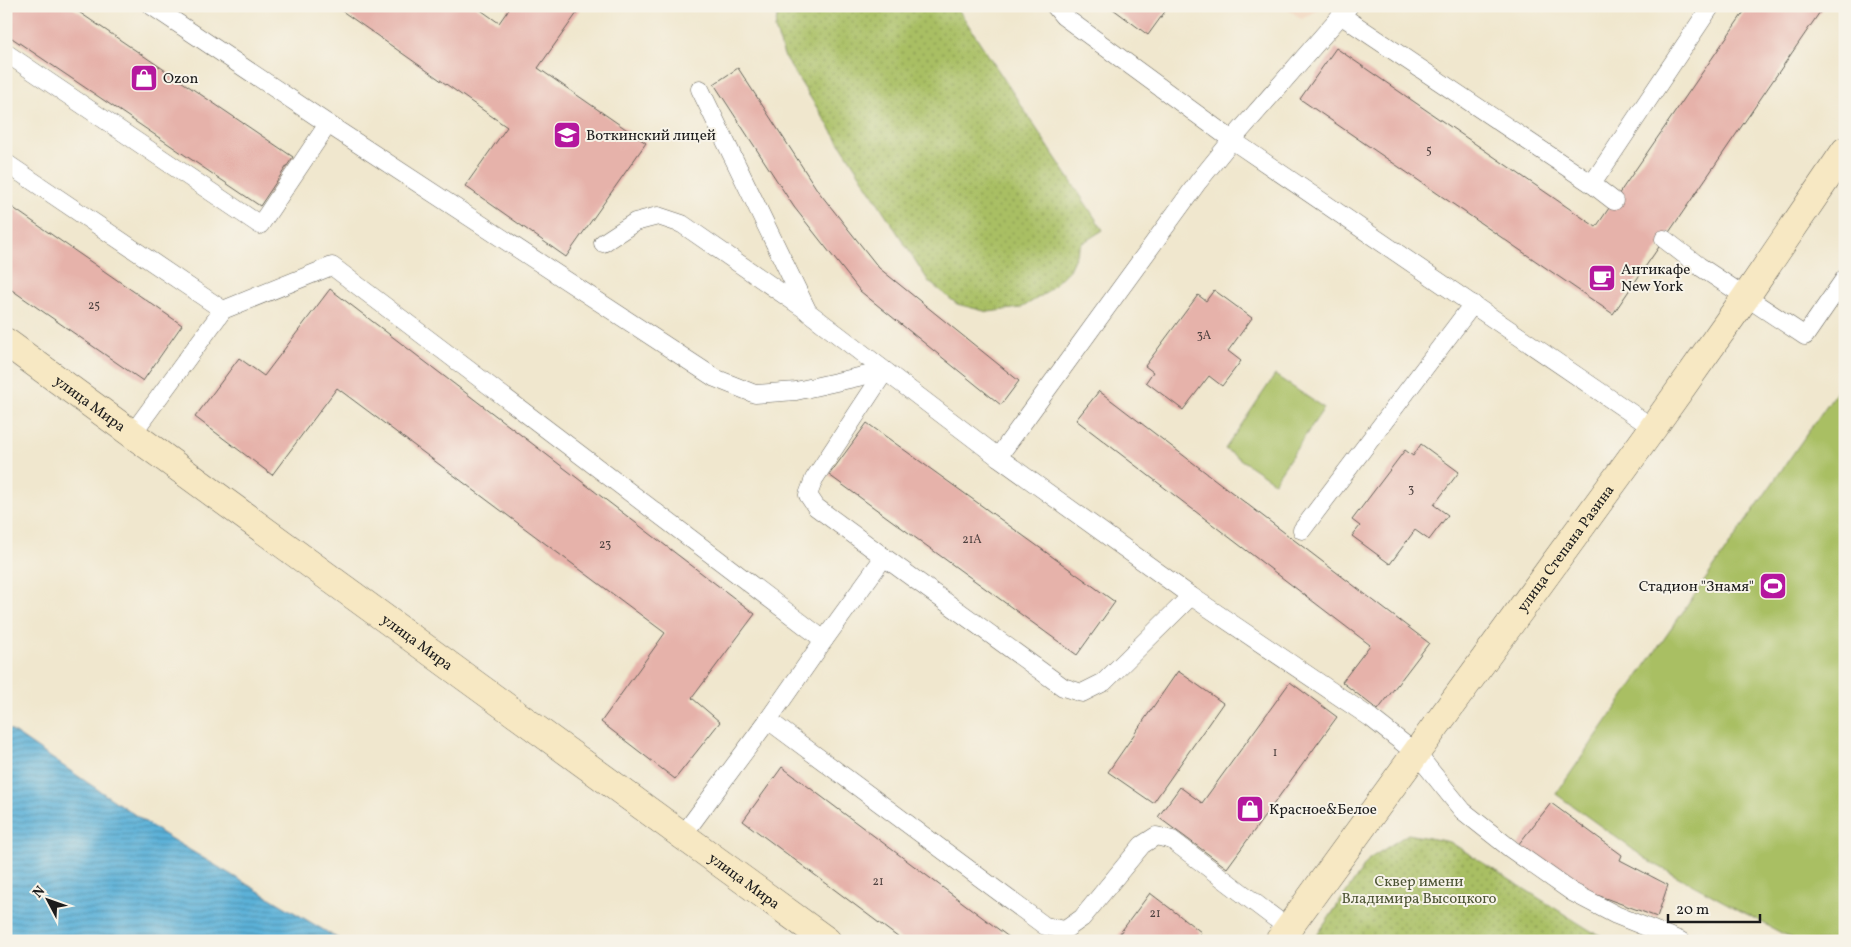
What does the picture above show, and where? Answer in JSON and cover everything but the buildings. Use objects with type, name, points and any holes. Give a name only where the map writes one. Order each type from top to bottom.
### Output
[{"type":"main road","name":"улица Степана Разина","points":[[1284,934],[1653,428],[1745,298],[1845,151]]},
{"type":"main road","name":"улица Мира","points":[[6,342],[827,941]]},
{"type":"lane","points":[[152,6],[715,378],[755,394],[796,391],[885,371]]},
{"type":"lane","points":[[1055,6],[1063,16],[1232,140],[1653,428]]},
{"type":"lane","points":[[1592,184],[1711,6]]},
{"type":"lane","points":[[998,458],[1198,182],[1232,140],[1346,11],[1614,201]]},
{"type":"lane","points":[[6,53],[260,225],[328,124]]},
{"type":"lane","points":[[700,89],[808,312]]},
{"type":"lane","points":[[6,163],[223,310]]},
{"type":"lane","points":[[603,243],[635,222],[658,216],[682,224],[808,312],[998,458],[1191,596],[1371,718],[1416,754],[1463,811],[1511,849],[1579,896],[1616,915],[1681,941]]},
{"type":"lane","points":[[1664,239],[1745,298],[1805,336],[1845,278]]},
{"type":"lane","points":[[132,434],[223,310],[332,266],[824,640]]},
{"type":"lane","points":[[1302,530],[1473,304]]},
{"type":"lane","points":[[885,371],[814,479],[808,494],[816,507],[1063,687],[1082,693],[1104,682],[1191,596]]},
{"type":"lane","points":[[683,835],[768,720],[884,557]]},
{"type":"lane","points":[[768,720],[1045,926],[1065,930],[1082,918],[1142,845],[1156,836],[1172,840],[1284,934]]},
{"type":"shaded area","points":[[1283,6],[1326,6],[1302,19]]},
{"type":"green space","points":[[779,6],[956,6],[1103,230],[1081,244],[1069,270],[1046,293],[1021,308],[988,312],[957,304],[929,282],[785,58],[775,29]]},
{"type":"green space","points":[[1275,375],[1324,408],[1274,482],[1225,449]]},
{"type":"green space","name":"Стадион \"Знамя\"","points":[[1845,379],[1845,941],[1796,941],[1649,861],[1556,794]]},
{"type":"green space","name":"Сквер имени Владимира Высоцкого","points":[[1408,834],[1450,842],[1591,931],[1612,941],[1313,941],[1369,859]]},
{"type":"water","points":[[6,727],[163,834],[342,941],[6,941]]},
{"type":"place","name":"Ozon","points":[[144,78]]},
{"type":"place","name":"Воткинский лицей","points":[[567,135]]},
{"type":"place","name":"Антикафе New York","points":[[1602,278]]},
{"type":"place","name":"Стадион \"Знамя\"","points":[[1773,586]]},
{"type":"place","name":"Красное&Белое","points":[[1250,809]]}]
